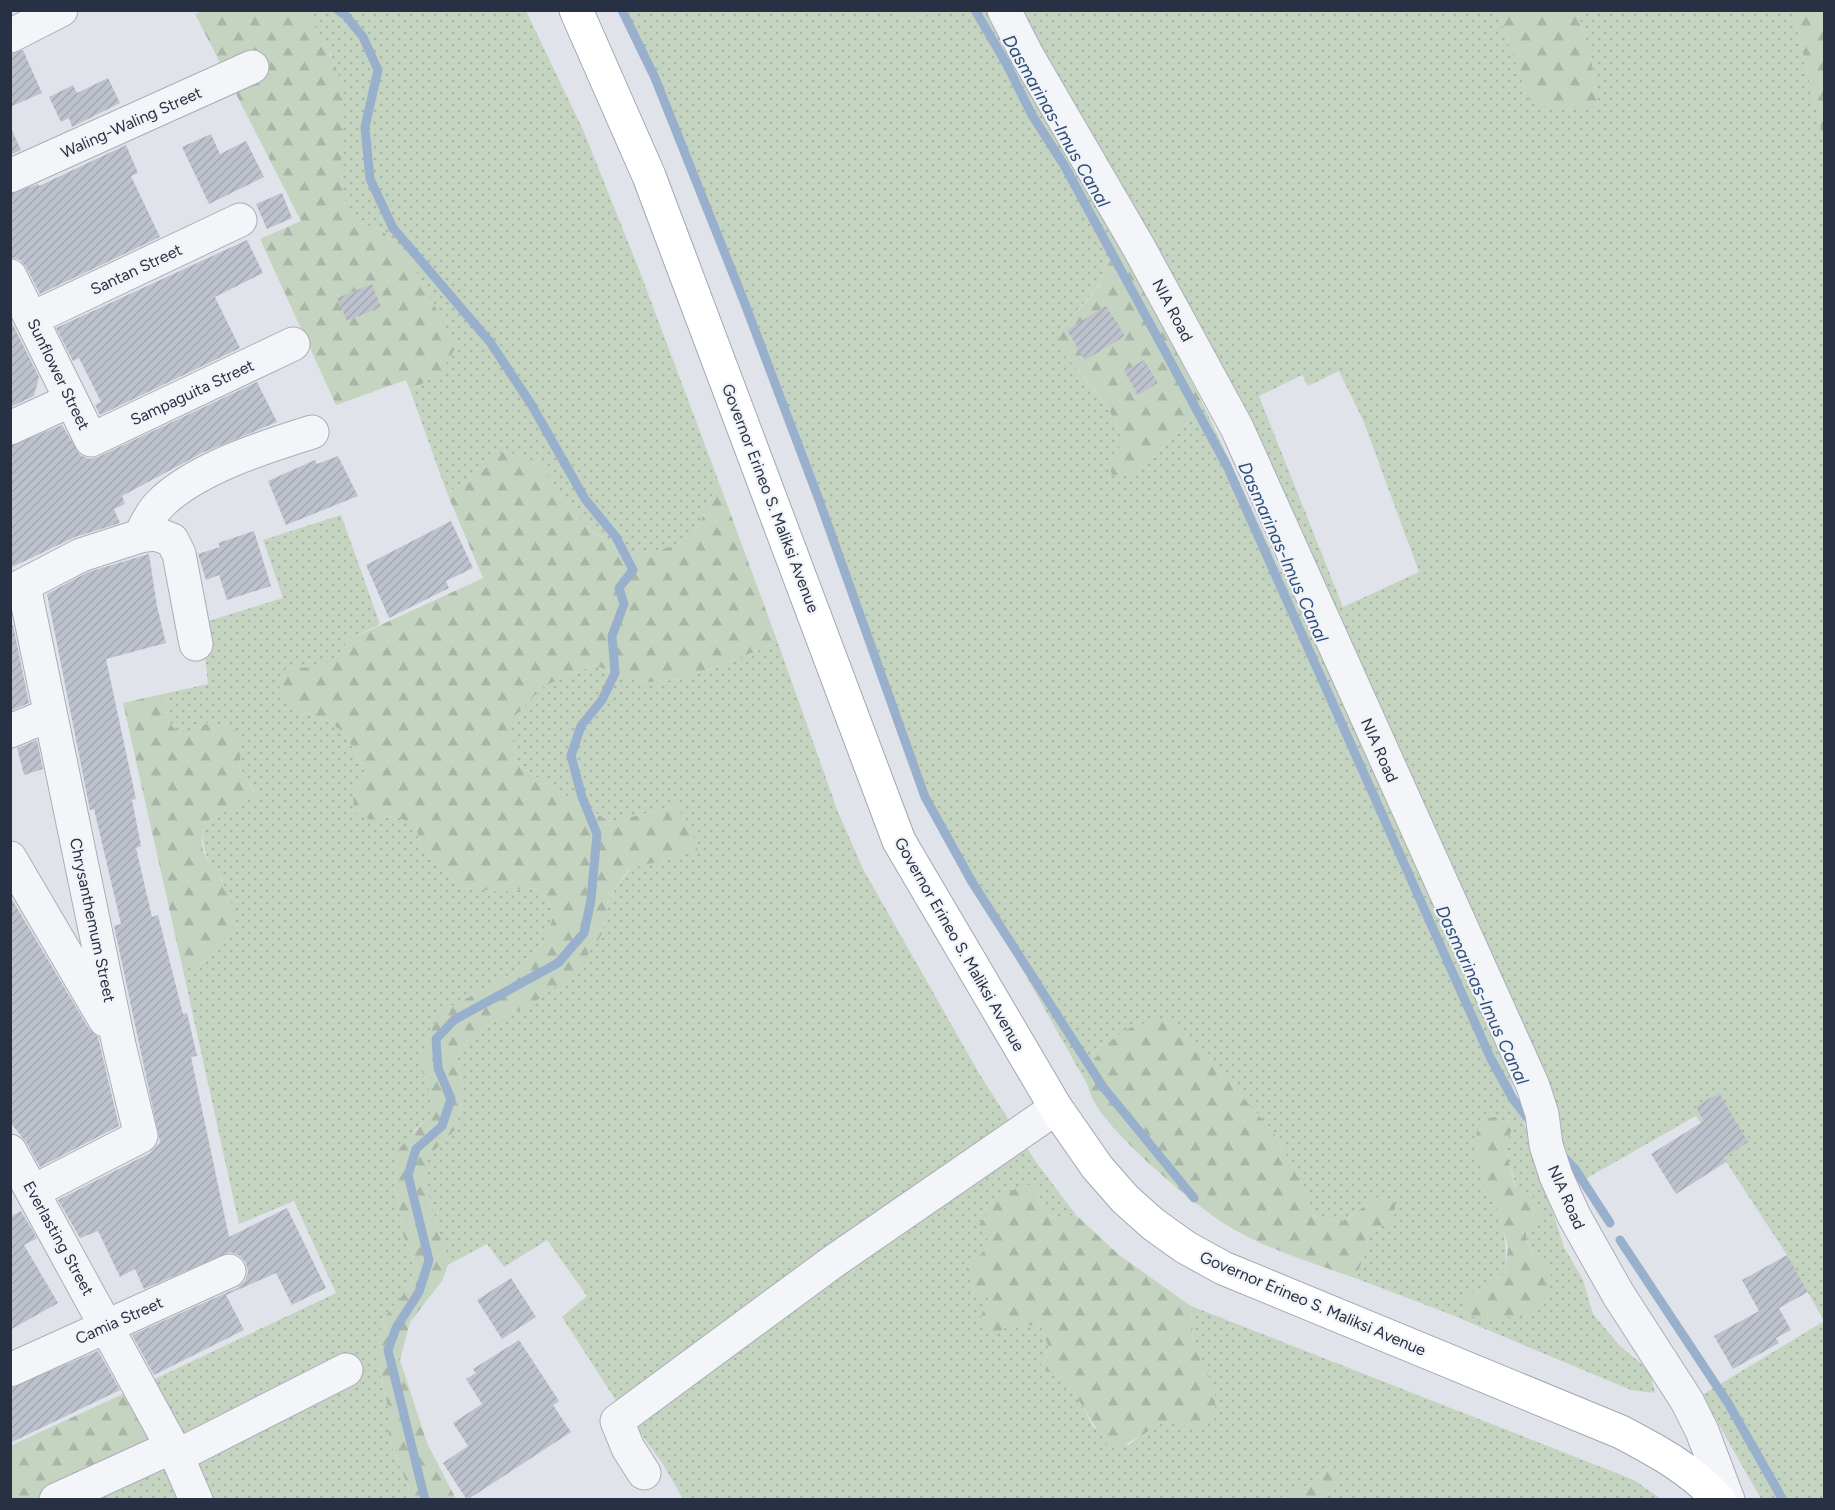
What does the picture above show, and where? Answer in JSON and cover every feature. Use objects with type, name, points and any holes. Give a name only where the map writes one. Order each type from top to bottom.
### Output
[{"type":"main road","name":"Governor Erineo S. Maliksi Avenue","points":[[576,10],[649,176],[899,841],[1056,1108],[1097,1167],[1125,1199],[1185,1247],[1223,1268],[1621,1432],[1662,1453],[1691,1473],[1719,1500]]},
{"type":"street","points":[[10,36],[60,10]]},
{"type":"street","name":"NIA Road","points":[[1004,10],[1026,55],[1138,246],[1237,429],[1533,1086],[1556,1176],[1591,1249],[1687,1401],[1702,1431],[1728,1500]]},
{"type":"street","name":"Waling-Waling Street","points":[[10,177],[252,67]]},
{"type":"street","name":"Santan Street","points":[[31,318],[240,220]]},
{"type":"street","name":"Sunflower Street","points":[[10,276],[91,440]]},
{"type":"street","name":"Sampaguita Street","points":[[91,440],[293,344]]},
{"type":"street","points":[[10,428],[71,400]]},
{"type":"street","points":[[140,536],[157,506],[181,487],[249,455],[312,432]]},
{"type":"street","points":[[17,589],[81,555],[140,536],[156,534],[172,540],[179,554],[196,644]]},
{"type":"street","name":"Chrysanthemum Street","points":[[17,589],[49,715],[119,1045],[141,1136],[34,1191]]},
{"type":"street","points":[[10,731],[49,715]]},
{"type":"street","points":[[10,858],[119,1045]]},
{"type":"street","points":[[644,1473],[628,1448],[617,1421],[834,1261],[1056,1108]]},
{"type":"street","name":"Everlasting Street","points":[[10,1150],[107,1325],[174,1452],[196,1500]]},
{"type":"street","name":"Camia Street","points":[[10,1370],[229,1271]]},
{"type":"street","points":[[56,1500],[174,1452],[346,1370]]},
{"type":"green space","points":[[205,10],[308,11],[340,79],[343,107],[341,172],[347,204],[354,221],[382,230],[417,273],[456,347],[440,374],[410,390],[406,380],[336,405],[260,239],[301,221],[195,14]]},
{"type":"green space","points":[[892,10],[905,21],[938,11],[987,11],[1124,250],[1106,261],[1100,284],[1059,332],[1059,347],[1096,392],[1118,428],[1123,443],[1108,461],[1154,458],[1203,404],[1327,669],[1508,1072],[1564,1247],[1583,1280],[1593,1314],[1620,1346],[1650,1371],[1655,1393],[1631,1390],[1452,1315],[1355,1278],[1367,1250],[1366,1234],[1394,1220],[1378,1197],[1343,1221],[1315,1218],[1305,1189],[1273,1131],[1173,1020],[1093,1061],[1088,1086],[925,797],[819,500],[745,304],[655,78],[622,11]],"holes":[[[1506,1149],[1516,1188],[1533,1197],[1527,1237],[1528,1244],[1537,1260],[1464,1316],[1467,1295],[1487,1288],[1505,1273],[1506,1247],[1503,1230],[1485,1181],[1482,1164]]]},
{"type":"green space","points":[[308,11],[526,11],[584,132],[640,272],[720,485],[710,499],[701,521],[687,538],[670,547],[653,551],[637,551],[606,540],[579,519],[538,464],[503,451],[476,476],[447,493],[410,390],[419,386],[434,308],[417,273],[382,230],[354,221],[344,201],[340,164],[342,118],[331,55],[316,33]]},
{"type":"green space","points":[[892,11],[938,11],[905,21]]},
{"type":"green space","points":[[1019,11],[1501,11],[1498,12],[1530,103],[1598,106],[1591,58],[1577,11],[1793,11],[1824,143],[1824,1321],[1787,1255],[1696,1116],[1573,1186],[1556,1127]],"holes":[[[1339,371],[1363,420],[1419,572],[1343,607],[1259,396],[1302,375],[1308,386]]]},
{"type":"green space","points":[[1577,11],[1591,58],[1598,106],[1557,108],[1530,103],[1498,12]]},
{"type":"green space","points":[[1793,11],[1824,11],[1824,143]]},
{"type":"green space","points":[[1124,250],[1203,404],[1154,458],[1130,474],[1112,475],[1108,461],[1123,443],[1118,428],[1096,391],[1059,347],[1059,332],[1100,285],[1106,261]]},
{"type":"green space","points":[[503,451],[538,463],[579,519],[606,540],[637,551],[653,551],[670,547],[687,538],[701,521],[710,499],[720,485],[778,643],[681,679],[642,683],[594,665],[544,686],[509,722],[518,764],[555,790],[611,822],[676,806],[690,825],[698,851],[629,869],[608,899],[602,934],[575,973],[530,1005],[497,1020],[468,1040],[457,1058],[464,1094],[455,1130],[425,1159],[425,1182],[448,1265],[442,1281],[410,1322],[400,1360],[427,1443],[456,1499],[410,1499],[408,1486],[389,1440],[389,1412],[376,1354],[384,1318],[411,1285],[414,1260],[403,1235],[394,1179],[395,1153],[430,1115],[430,1091],[420,1066],[428,1032],[445,1010],[513,973],[546,939],[555,911],[539,888],[498,891],[461,888],[420,848],[416,824],[393,816],[371,820],[354,812],[353,791],[366,773],[345,733],[327,721],[295,709],[276,682],[287,667],[315,667],[330,661],[343,649],[348,640],[483,578],[447,493],[476,476]]},
{"type":"green space","points":[[341,515],[380,624],[348,640],[341,654],[328,665],[306,669],[287,667],[295,709],[327,721],[345,733],[366,773],[353,791],[371,820],[393,816],[416,824],[420,848],[461,888],[499,891],[539,888],[555,911],[546,939],[513,973],[445,1010],[420,1066],[430,1091],[430,1115],[414,1131],[394,1179],[403,1235],[414,1260],[411,1285],[384,1318],[376,1354],[389,1412],[389,1440],[408,1486],[410,1499],[35,1500],[138,1452],[127,1392],[336,1293],[294,1201],[239,1224],[183,970],[206,961],[223,881],[206,854],[203,839],[205,822],[256,795],[239,766],[242,748],[211,721],[186,735],[170,723],[166,707],[167,693],[208,684],[202,623],[283,598],[263,540]]},
{"type":"green space","points":[[778,643],[838,812],[863,869],[980,1075],[1036,1162],[1076,1215],[1053,1218],[1038,1205],[1039,1184],[991,1243],[989,1296],[1015,1323],[1042,1327],[1050,1352],[1040,1367],[1060,1376],[1075,1392],[1094,1428],[1129,1445],[1151,1427],[1173,1419],[1202,1362],[1193,1337],[1191,1306],[1634,1480],[1661,1499],[1316,1499],[1334,1492],[1328,1469],[1308,1486],[1277,1500],[683,1499],[663,1464],[613,1396],[562,1317],[587,1296],[547,1240],[504,1267],[487,1244],[448,1265],[425,1182],[425,1158],[455,1130],[464,1094],[457,1058],[468,1040],[497,1020],[530,1005],[602,934],[608,899],[676,806],[611,822],[555,790],[518,764],[508,722],[544,686],[594,665],[642,683],[681,679]]},
{"type":"green space","points":[[167,693],[166,707],[170,723],[186,735],[211,721],[235,730],[242,748],[239,766],[256,796],[205,822],[203,850],[223,883],[236,915],[228,937],[218,951],[204,961],[183,970],[123,703]]},
{"type":"green space","points":[[1173,1019],[1273,1131],[1305,1189],[1315,1218],[1343,1221],[1378,1197],[1395,1204],[1394,1220],[1366,1234],[1367,1250],[1355,1278],[1274,1249],[1228,1226],[1193,1201],[1147,1162],[1106,1119],[1093,1100],[1088,1085],[1096,1058],[1114,1038],[1123,1032],[1140,1024]]},
{"type":"green space","points":[[1495,1117],[1513,1123],[1506,1149],[1515,1187],[1533,1197],[1541,1217],[1526,1232],[1528,1245],[1536,1258],[1552,1269],[1548,1292],[1529,1314],[1497,1319],[1464,1316],[1466,1295],[1487,1288],[1505,1273],[1508,1247],[1495,1204],[1483,1183],[1482,1164],[1474,1146],[1480,1119]]},
{"type":"green space","points":[[1039,1183],[1038,1205],[1053,1218],[1076,1215],[1119,1255],[1191,1306],[1193,1337],[1215,1393],[1215,1419],[1191,1429],[1173,1419],[1128,1443],[1111,1448],[1073,1393],[1054,1375],[1040,1367],[1050,1352],[1042,1327],[1015,1323],[992,1335],[980,1319],[989,1296],[974,1292],[966,1269],[991,1244],[978,1227],[1003,1197],[1018,1188]]},
{"type":"green space","points":[[1824,1321],[1824,1499],[1761,1499],[1702,1395]]},
{"type":"green space","points":[[127,1392],[142,1421],[142,1444],[138,1452],[35,1499],[11,1499],[10,1446]]},
{"type":"green space","points":[[1328,1469],[1337,1476],[1334,1492],[1316,1499],[1277,1499],[1308,1486]]},
{"type":"building","points":[[23,50],[42,93],[10,107],[10,54]]},
{"type":"building","points":[[108,78],[120,103],[72,127],[69,118],[61,122],[49,97],[73,85],[77,93]]},
{"type":"building","points":[[10,126],[21,150],[10,155]]},
{"type":"building","points":[[211,134],[220,154],[246,141],[264,177],[209,204],[182,147]]},
{"type":"building","points":[[126,145],[138,173],[131,176],[160,237],[40,294],[26,267],[20,260],[10,257],[10,194],[38,184],[39,186]]},
{"type":"building","points":[[282,193],[292,218],[267,229],[256,204]]},
{"type":"building","points":[[247,240],[263,273],[215,297],[240,348],[100,415],[95,405],[101,402],[79,358],[73,361],[56,328]]},
{"type":"building","points":[[372,284],[381,307],[347,321],[337,298]]},
{"type":"building","points":[[1106,306],[1125,336],[1085,360],[1067,330]]},
{"type":"building","points":[[10,319],[39,377],[34,396],[10,407]]},
{"type":"building","points":[[1144,360],[1158,383],[1138,395],[1124,371]]},
{"type":"building","points":[[257,382],[277,422],[202,453],[122,496],[125,504],[114,509],[120,523],[75,537],[10,568],[10,446],[62,425],[80,455],[89,459],[98,457]]},
{"type":"building","points":[[338,456],[358,496],[286,525],[268,481],[315,460],[317,464]]},
{"type":"building","points":[[451,521],[473,568],[446,581],[449,588],[389,618],[366,565]]},
{"type":"building","points":[[254,531],[271,586],[227,600],[219,575],[206,580],[198,554],[220,547],[218,543]]},
{"type":"building","points":[[149,554],[157,606],[166,643],[106,659],[136,799],[132,800],[141,846],[136,848],[152,917],[158,915],[183,1014],[187,1013],[197,1056],[191,1057],[229,1237],[287,1208],[326,1288],[292,1305],[276,1273],[226,1295],[244,1330],[154,1375],[132,1335],[237,1288],[245,1281],[248,1272],[246,1263],[240,1256],[230,1252],[144,1289],[135,1269],[120,1277],[98,1231],[80,1238],[58,1200],[150,1153],[160,1142],[114,926],[121,924],[94,809],[90,810],[47,594],[88,572]]},
{"type":"building","points":[[10,625],[13,625],[29,703],[10,711]]},
{"type":"building","points":[[37,740],[43,769],[24,775],[17,748]]},
{"type":"building","points":[[10,896],[89,1029],[98,1037],[119,1126],[40,1167],[26,1142],[10,1122]]},
{"type":"building","points":[[1719,1093],[1748,1142],[1723,1158],[1726,1162],[1676,1194],[1651,1154],[1704,1121],[1696,1107]]},
{"type":"building","points":[[21,1211],[37,1238],[24,1245],[58,1303],[10,1330],[10,1217]]},
{"type":"building","points":[[1787,1255],[1808,1292],[1779,1308],[1791,1330],[1776,1338],[1779,1343],[1733,1369],[1714,1336],[1759,1311],[1742,1280]]},
{"type":"building","points":[[511,1278],[536,1317],[502,1339],[477,1300]]},
{"type":"building","points":[[519,1340],[559,1401],[553,1405],[571,1432],[467,1500],[443,1463],[468,1446],[453,1423],[482,1404],[466,1379],[476,1373],[473,1369]]},
{"type":"building","points":[[98,1351],[120,1390],[10,1443],[10,1388]]},
{"type":"waterway","points":[[338,10],[363,37],[378,70],[365,127],[370,179],[393,228],[490,342],[531,404],[585,499],[616,537],[633,570],[619,588],[624,604],[612,636],[615,673],[602,700],[581,726],[571,756],[582,797],[597,834],[591,900],[584,933],[558,963],[454,1020],[436,1039],[438,1068],[451,1099],[442,1126],[416,1149],[408,1175],[429,1260],[419,1292],[396,1328],[388,1350],[425,1500]]},
{"type":"waterway","points":[[622,10],[655,78],[745,304],[819,500],[925,797],[972,882],[1103,1087],[1194,1198]]},
{"type":"waterway","name":"Dasmarinas-Imus Canal","points":[[975,10],[1006,63],[1032,115],[1064,165],[1227,466],[1491,1059],[1513,1099],[1530,1121]]},
{"type":"waterway","name":"Dasmarinas-Imus Canal","points":[[1561,1154],[1575,1169],[1610,1223]]},
{"type":"waterway","name":"Dasmarinas-Imus Canal","points":[[1620,1240],[1728,1403],[1783,1500]]}]
